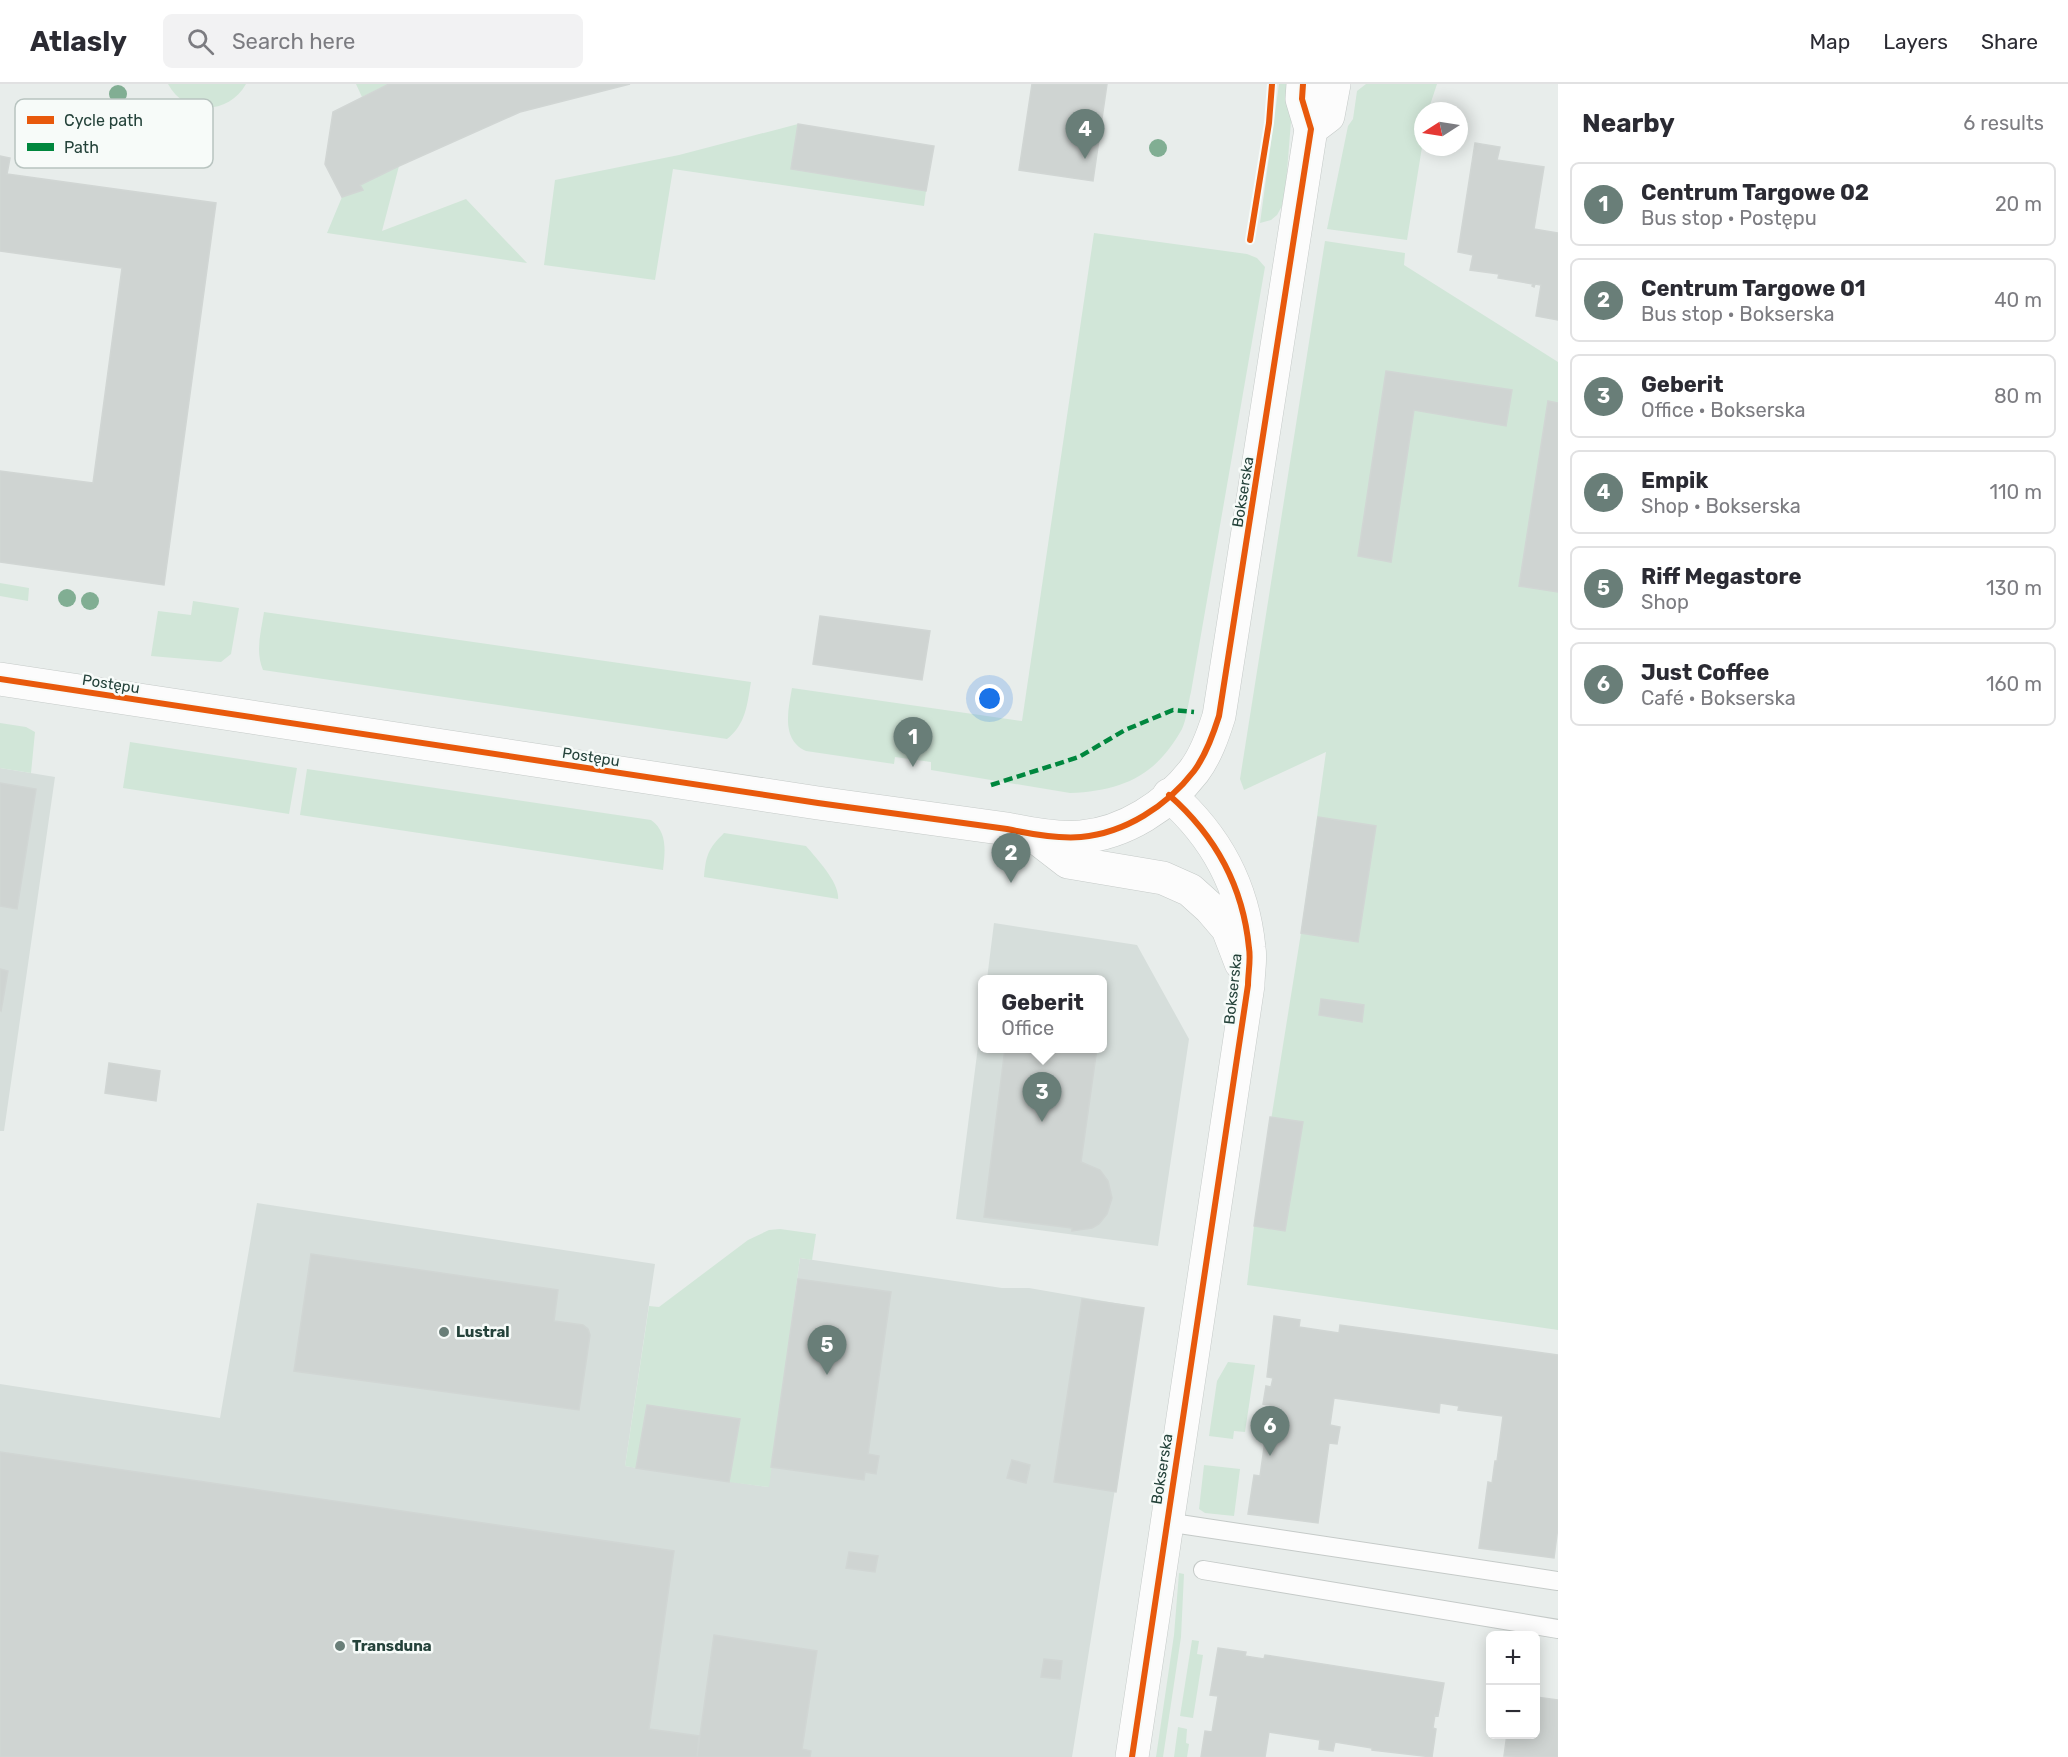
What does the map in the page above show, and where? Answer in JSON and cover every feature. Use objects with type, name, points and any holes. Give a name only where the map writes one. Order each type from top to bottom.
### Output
[{"type":"street","name":"Bokserska","points":[[1132,1757],[1248,985],[1250,950],[1244,912],[1232,878],[1214,843],[1190,813],[1169,795],[1194,771],[1210,743],[1219,716],[1311,129],[1302,99],[1303,84]]},
{"type":"street","points":[[1311,129],[1328,116],[1334,84]]},
{"type":"street","name":"Postępu","points":[[0,679],[808,802],[1007,829],[1033,835],[1080,837],[1112,831],[1142,818],[1169,795]]},
{"type":"street","name":"Bokserska","points":[[1033,835],[1068,862],[1163,878],[1190,890],[1228,929],[1248,985]]},
{"type":"lane","points":[[1166,1522],[1558,1581]]},
{"type":"lane","points":[[1203,1570],[1558,1629]]},
{"type":"shaded area","points":[[0,768],[55,777],[4,1131],[0,1131]]},
{"type":"shaded area","points":[[994,923],[1137,945],[1189,1039],[1158,1246],[956,1219],[978,1046],[978,1053],[1107,1053],[1107,975],[988,975]]},
{"type":"shaded area","points":[[257,1203],[655,1264],[625,1466],[768,1487],[800,1258],[1002,1288],[1029,1288],[1144,1308],[1072,1757],[0,1757],[0,1384],[220,1418]]},
{"type":"green space","points":[[168,84],[246,84],[229,102],[213,107],[213,99],[182,99]]},
{"type":"green space","points":[[356,84],[389,84],[362,97]]},
{"type":"green space","points":[[1279,84],[1294,84],[1286,184],[1282,206],[1277,215],[1271,220],[1260,223]]},
{"type":"green space","points":[[1366,84],[1437,84],[1431,102],[1414,102],[1414,156],[1421,156],[1407,240],[1327,229],[1348,126],[1353,119],[1357,91]]},
{"type":"green space","points":[[798,124],[791,169],[926,191],[924,206],[673,169],[655,280],[544,265],[555,180],[679,155]]},
{"type":"green space","points":[[399,166],[382,231],[466,199],[527,263],[327,233],[342,197],[362,190],[360,185]]},
{"type":"green space","points":[[1094,233],[1247,254],[1257,258],[1265,267],[1191,692],[1182,729],[1161,759],[1136,778],[1106,789],[1089,792],[1070,793],[931,770],[931,762],[895,757],[894,764],[806,751],[793,740],[788,724],[792,688],[1022,721]]},
{"type":"green space","points":[[1325,241],[1405,253],[1404,265],[1558,362],[1558,1330],[1247,1285],[1254,1226],[1301,933],[1326,752],[1244,790],[1240,779]]},
{"type":"green space","points":[[0,583],[29,588],[28,601],[0,596]]},
{"type":"green space","points":[[193,601],[239,608],[231,654],[221,662],[151,656],[158,611],[191,615]]},
{"type":"green space","points":[[264,612],[751,682],[747,706],[738,727],[727,739],[263,670],[259,649]]},
{"type":"green space","points":[[0,723],[26,727],[35,732],[31,773],[0,768]]},
{"type":"green space","points":[[130,742],[297,768],[289,814],[123,788]]},
{"type":"green space","points":[[307,769],[651,820],[663,836],[665,849],[663,870],[300,815]]},
{"type":"green space","points":[[724,833],[806,846],[832,879],[838,899],[704,877],[709,853]]},
{"type":"green space","points":[[780,1229],[816,1234],[812,1260],[800,1258],[769,1487],[729,1482],[740,1419],[647,1405],[636,1468],[625,1466],[649,1306],[659,1307],[748,1240],[769,1230]]},
{"type":"green space","points":[[1228,1362],[1255,1365],[1245,1432],[1234,1431],[1233,1439],[1209,1436],[1217,1381]]},
{"type":"green space","points":[[1204,1465],[1240,1469],[1234,1516],[1205,1513],[1199,1509]]},
{"type":"green space","points":[[1179,1573],[1184,1574],[1181,1637],[1163,1757],[1156,1757],[1174,1635]]},
{"type":"green space","points":[[1192,1640],[1199,1641],[1197,1654],[1203,1655],[1193,1718],[1180,1716]]},
{"type":"green space","points":[[1178,1727],[1187,1729],[1186,1743],[1189,1744],[1187,1757],[1174,1757]]},
{"type":"building","points":[[389,84],[630,84],[520,112],[399,166],[360,185],[363,190],[342,197],[325,164],[333,112]]},
{"type":"building","points":[[1032,84],[1107,84],[1093,181],[1019,170]]},
{"type":"building","points":[[798,124],[934,146],[926,191],[791,169]]},
{"type":"building","points":[[1475,143],[1500,147],[1497,160],[1544,167],[1534,229],[1558,233],[1558,320],[1536,316],[1541,285],[1535,284],[1534,287],[1533,284],[1498,278],[1499,274],[1470,270],[1473,255],[1458,252]]},
{"type":"building","points":[[0,156],[10,158],[7,174],[216,203],[164,585],[0,562],[0,471],[93,483],[122,268],[0,251]]},
{"type":"building","points":[[1386,371],[1512,390],[1506,426],[1414,410],[1391,562],[1358,556]]},
{"type":"building","points":[[1548,401],[1558,403],[1558,592],[1519,586]]},
{"type":"building","points":[[820,616],[930,631],[922,680],[813,664]]},
{"type":"building","points":[[0,783],[36,789],[17,909],[0,906]]},
{"type":"building","points":[[1318,817],[1376,826],[1358,942],[1301,933]]},
{"type":"building","points":[[0,969],[8,971],[1,1011],[0,1010]]},
{"type":"building","points":[[1321,999],[1364,1005],[1362,1022],[1319,1015]]},
{"type":"building","points":[[1004,1053],[1096,1053],[1081,1162],[1100,1170],[1108,1181],[1112,1198],[1107,1214],[1099,1224],[1092,1228],[1072,1231],[1072,1228],[984,1217]]},
{"type":"building","points":[[109,1063],[160,1071],[156,1101],[105,1093]]},
{"type":"building","points":[[1270,1117],[1303,1122],[1285,1231],[1254,1226]]},
{"type":"building","name":"Lustral","points":[[311,1254],[558,1290],[554,1321],[583,1325],[588,1329],[590,1335],[579,1410],[294,1371]]},
{"type":"building","points":[[798,1279],[891,1292],[868,1454],[879,1456],[876,1474],[865,1472],[864,1480],[771,1467]]},
{"type":"building","points":[[1082,1299],[1144,1308],[1116,1492],[1054,1482]]},
{"type":"building","points":[[1274,1316],[1300,1320],[1299,1327],[1339,1333],[1340,1325],[1558,1355],[1558,1527],[1554,1558],[1479,1548],[1488,1482],[1492,1483],[1503,1416],[1458,1410],[1459,1406],[1440,1403],[1439,1413],[1334,1398],[1330,1425],[1340,1427],[1337,1444],[1329,1443],[1318,1523],[1248,1514],[1254,1475],[1260,1476],[1270,1405],[1263,1404],[1266,1386],[1271,1387],[1273,1378],[1267,1377]]},
{"type":"building","points":[[647,1405],[740,1419],[729,1482],[636,1468]]},
{"type":"building","points":[[0,1452],[674,1551],[649,1729],[699,1736],[697,1757],[0,1757]]},
{"type":"building","points":[[1012,1460],[1030,1465],[1026,1483],[1007,1478]]},
{"type":"building","points":[[849,1552],[878,1556],[875,1572],[846,1568]]},
{"type":"building","points":[[714,1635],[817,1651],[802,1749],[811,1751],[810,1757],[697,1757]]},
{"type":"building","points":[[1218,1648],[1246,1652],[1245,1656],[1264,1659],[1265,1655],[1444,1683],[1438,1716],[1435,1715],[1433,1728],[1436,1729],[1432,1757],[1372,1750],[1372,1748],[1335,1742],[1333,1751],[1319,1749],[1320,1740],[1269,1732],[1265,1757],[1201,1757],[1205,1731],[1212,1732],[1218,1696],[1210,1695]]},
{"type":"building","points":[[1044,1659],[1062,1661],[1060,1679],[1041,1677]]},
{"type":"building","points":[[1540,1698],[1558,1700],[1558,1757],[1504,1756],[1506,1739],[1540,1739]]},
{"type":"marked path","points":[[991,785],[1079,757],[1125,730],[1173,710],[1194,712]]},
{"type":"cycle path","points":[[1250,240],[1269,123],[1272,84]]},
{"type":"cycle path","points":[[0,679],[1044,836],[1081,837],[1129,824],[1171,796],[1194,771],[1206,752],[1219,716],[1311,129],[1302,99],[1303,84]]},
{"type":"cycle path","points":[[1132,1757],[1250,962],[1241,904],[1224,864],[1200,827],[1169,795]]},
{"type":"place","name":"Empik","points":[[1085,159]]},
{"type":"place","name":"Centrum Targowe 02","points":[[913,767]]},
{"type":"place","name":"Centrum Targowe 01","points":[[1011,883]]},
{"type":"place","name":"Geberit","points":[[1042,1122]]},
{"type":"place","name":"Lustral","points":[[444,1332]]},
{"type":"place","name":"Riff Megastore","points":[[827,1375]]},
{"type":"place","name":"Just Coffee","points":[[1270,1456]]},
{"type":"place","name":"Transduna","points":[[340,1646]]}]
